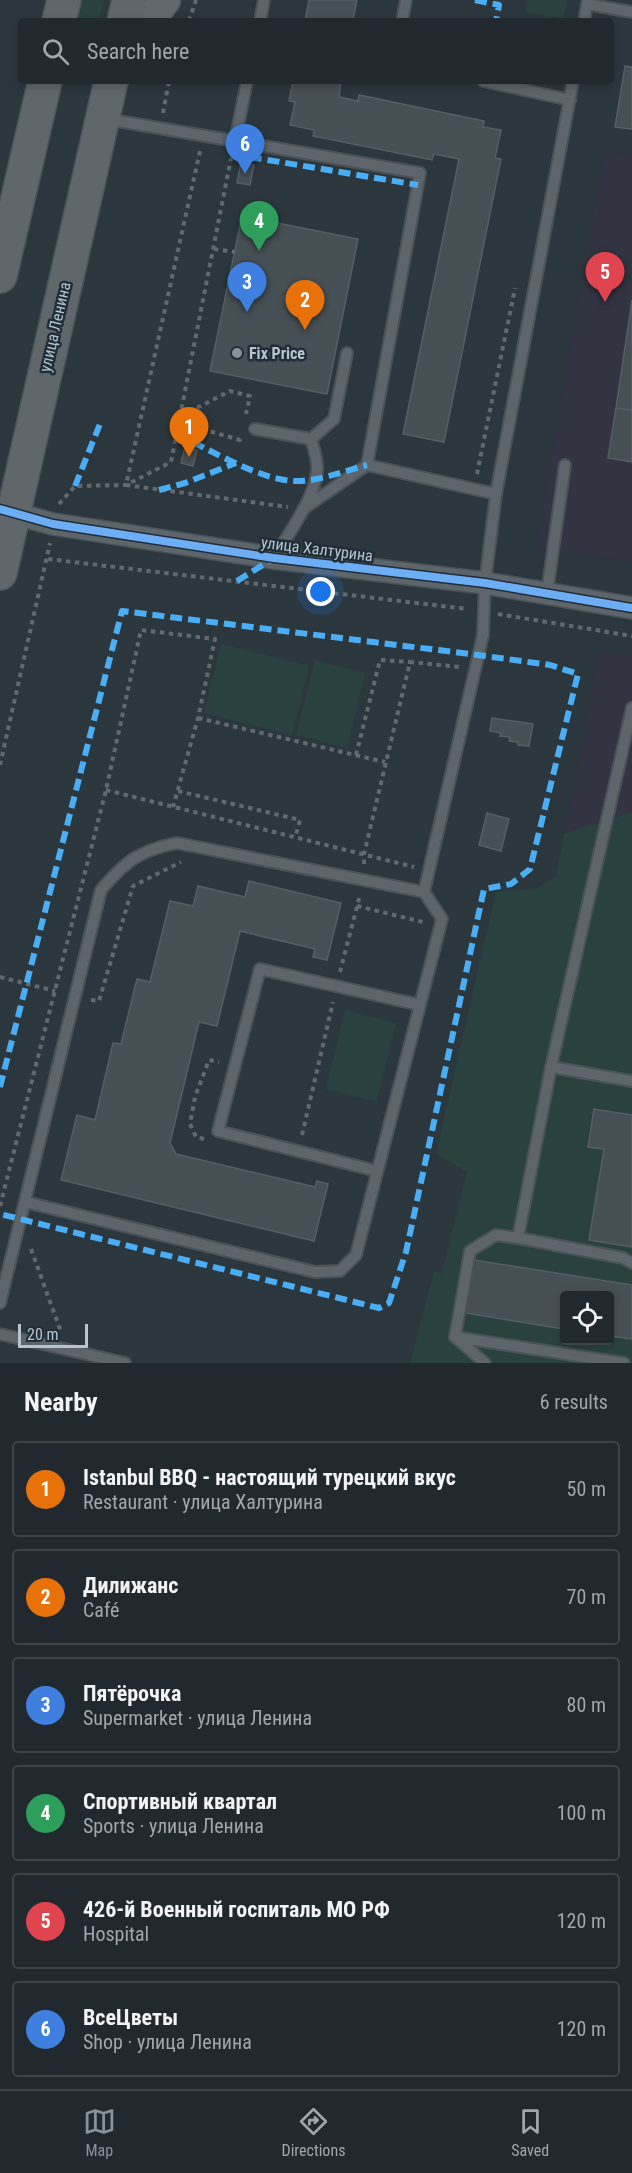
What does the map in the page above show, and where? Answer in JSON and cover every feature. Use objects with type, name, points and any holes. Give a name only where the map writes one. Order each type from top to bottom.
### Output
[{"type":"main road","points":[[60,18],[64,0]]},
{"type":"main road","points":[[125,18],[129,0]]},
{"type":"main road","points":[[0,276],[44,84]]},
{"type":"main road","name":"улица Ленина","points":[[0,573],[7,511],[110,84]]},
{"type":"street","points":[[154,18],[173,5]]},
{"type":"street","name":"улица Халтурина","points":[[7,511],[52,524],[273,558],[485,583],[632,608]]},
{"type":"lane","points":[[261,18],[264,0]]},
{"type":"lane","points":[[403,18],[406,0]]},
{"type":"lane","points":[[585,18],[588,2],[632,12]]},
{"type":"lane","points":[[235,141],[246,84]]},
{"type":"lane","points":[[497,84],[570,100]]},
{"type":"lane","points":[[424,892],[483,636],[485,583],[496,494],[573,84]]},
{"type":"lane","points":[[103,119],[420,173],[367,465],[303,509]]},
{"type":"lane","points":[[311,439],[334,419],[347,353]]},
{"type":"lane","points":[[249,428],[311,439]]},
{"type":"lane","points":[[273,558],[303,509],[317,471],[317,458],[311,439]]},
{"type":"lane","points":[[367,465],[496,494]]},
{"type":"lane","points":[[547,593],[565,465]]},
{"type":"lane","points":[[518,1238],[551,1067],[632,708]]},
{"type":"lane","points":[[0,1303],[29,1203],[101,890],[123,864],[151,848],[177,843],[424,892],[442,919],[356,1255],[340,1271],[315,1272],[29,1203]]},
{"type":"lane","points":[[377,1171],[218,1131],[260,969],[420,1005]]},
{"type":"lane","points":[[551,1067],[632,1081]]},
{"type":"lane","points":[[455,1337],[470,1251],[496,1235],[623,1258],[632,1263]]},
{"type":"lane","points":[[0,1334],[125,1363]]},
{"type":"lane","points":[[455,1337],[484,1363]]},
{"type":"lane","points":[[455,1337],[624,1363]]},
{"type":"path","points":[[173,5],[186,0]]},
{"type":"path","points":[[190,18],[196,0]]},
{"type":"path","points":[[159,129],[162,84]]},
{"type":"path","points":[[159,129],[168,84]]},
{"type":"path","points":[[126,485],[203,135]]},
{"type":"path","points":[[126,485],[171,462],[235,141]]},
{"type":"path","points":[[214,249],[235,252]]},
{"type":"path","points":[[474,490],[516,282]]},
{"type":"path","points":[[180,416],[230,391],[250,396],[246,416]]},
{"type":"path","points":[[202,429],[240,440],[249,428]]},
{"type":"path","points":[[0,765],[48,559],[52,524],[59,504],[75,486],[126,485],[303,509]]},
{"type":"path","points":[[48,559],[485,611],[632,636]]},
{"type":"path","points":[[0,1206],[106,790],[141,630],[215,639],[198,718],[173,807]]},
{"type":"path","points":[[356,755],[380,660],[410,662]]},
{"type":"path","points":[[198,718],[385,762]]},
{"type":"path","points":[[106,790],[429,870]]},
{"type":"path","points":[[178,791],[300,820],[295,838]]},
{"type":"path","points":[[0,977],[99,1001],[133,886],[158,872],[190,861]]},
{"type":"path","points":[[349,890],[360,893]]},
{"type":"path","points":[[329,970],[350,975]]},
{"type":"path","points":[[207,1140],[196,1137],[190,1124],[195,1098],[209,1060],[221,1063],[224,1052]]},
{"type":"path","points":[[29,1203],[28,1239],[68,1350]]},
{"type":"shaded area","points":[[604,151],[632,155],[632,562],[535,548]]},
{"type":"shaded area","points":[[598,651],[632,656],[632,897],[557,877]]},
{"type":"green space","points":[[76,0],[104,0],[99,18],[72,18]]},
{"type":"green space","points":[[527,0],[567,0],[563,18],[525,12]]},
{"type":"green space","points":[[221,644],[309,666],[292,735],[204,713]]},
{"type":"green space","points":[[315,660],[365,673],[347,748],[296,735]]},
{"type":"green space","points":[[632,812],[632,1363],[410,1363],[434,1271],[442,1274],[467,1172],[436,1154],[496,892],[535,889],[556,877],[564,834]]},
{"type":"green space","points":[[345,1010],[396,1023],[376,1102],[326,1089]]},
{"type":"building","points":[[309,0],[357,0],[354,18],[306,18]]},
{"type":"building","points":[[625,66],[632,67],[632,129],[615,127]]},
{"type":"building","points":[[292,84],[341,84],[339,97],[358,101],[359,95],[484,121],[483,127],[501,130],[495,158],[501,159],[444,442],[403,434],[459,159],[434,154],[432,160],[313,136],[314,130],[290,125],[295,102],[289,101]]},
{"type":"building","points":[[241,162],[254,165],[250,185],[237,183]]},
{"type":"building","points":[[242,216],[358,239],[327,394],[210,371]]},
{"type":"building","points":[[632,300],[632,410],[616,408]]},
{"type":"building","points":[[616,408],[632,410],[632,462],[608,458]]},
{"type":"building","points":[[185,447],[197,450],[193,466],[181,463]]},
{"type":"building","points":[[492,718],[533,724],[529,746],[518,745],[518,742],[509,741],[510,737],[500,736],[501,733],[490,731]]},
{"type":"building","points":[[487,813],[509,819],[501,851],[479,845]]},
{"type":"building","points":[[249,881],[341,903],[327,960],[313,957],[315,949],[240,931],[217,1026],[199,1022],[170,1143],[176,1154],[315,1187],[317,1181],[328,1184],[314,1241],[61,1180],[77,1115],[95,1120],[113,1043],[121,1044],[137,979],[150,982],[170,901],[193,906],[198,886],[245,897]]},
{"type":"building","points":[[594,1109],[632,1115],[632,1247],[589,1240],[604,1149],[588,1147]]},
{"type":"building","points":[[474,1260],[632,1285],[632,1339],[614,1337],[614,1291],[560,1291],[560,1328],[465,1313]]},
{"type":"marked path","points":[[475,0],[499,5],[497,18]]},
{"type":"marked path","points":[[232,154],[418,185]]},
{"type":"marked path","points":[[75,486],[100,424]]},
{"type":"marked path","points":[[177,434],[250,470],[280,479],[312,480],[367,465]]},
{"type":"marked path","points":[[159,490],[185,483],[236,463]]},
{"type":"marked path","points":[[237,581],[274,558]]},
{"type":"marked path","points":[[0,1087],[122,611],[478,655],[550,665],[578,674],[530,869],[511,884],[484,889],[406,1252],[389,1303],[379,1308],[0,1214]]},
{"type":"cycle path","points":[[0,509],[53,524],[274,558],[485,583],[632,608]]},
{"type":"place","name":"ВсеЦветы","points":[[245,174]]},
{"type":"place","name":"Спортивный квартал","points":[[259,251]]},
{"type":"place","name":"426-й Военный госпиталь МО РФ","points":[[605,302]]},
{"type":"place","name":"Пятёрочка","points":[[247,312]]},
{"type":"place","name":"Дилижанс","points":[[305,330]]},
{"type":"place","name":"Fix Price","points":[[237,353]]},
{"type":"place","name":"Istanbul BBQ - настоящий турецкий вкус","points":[[189,457]]}]
